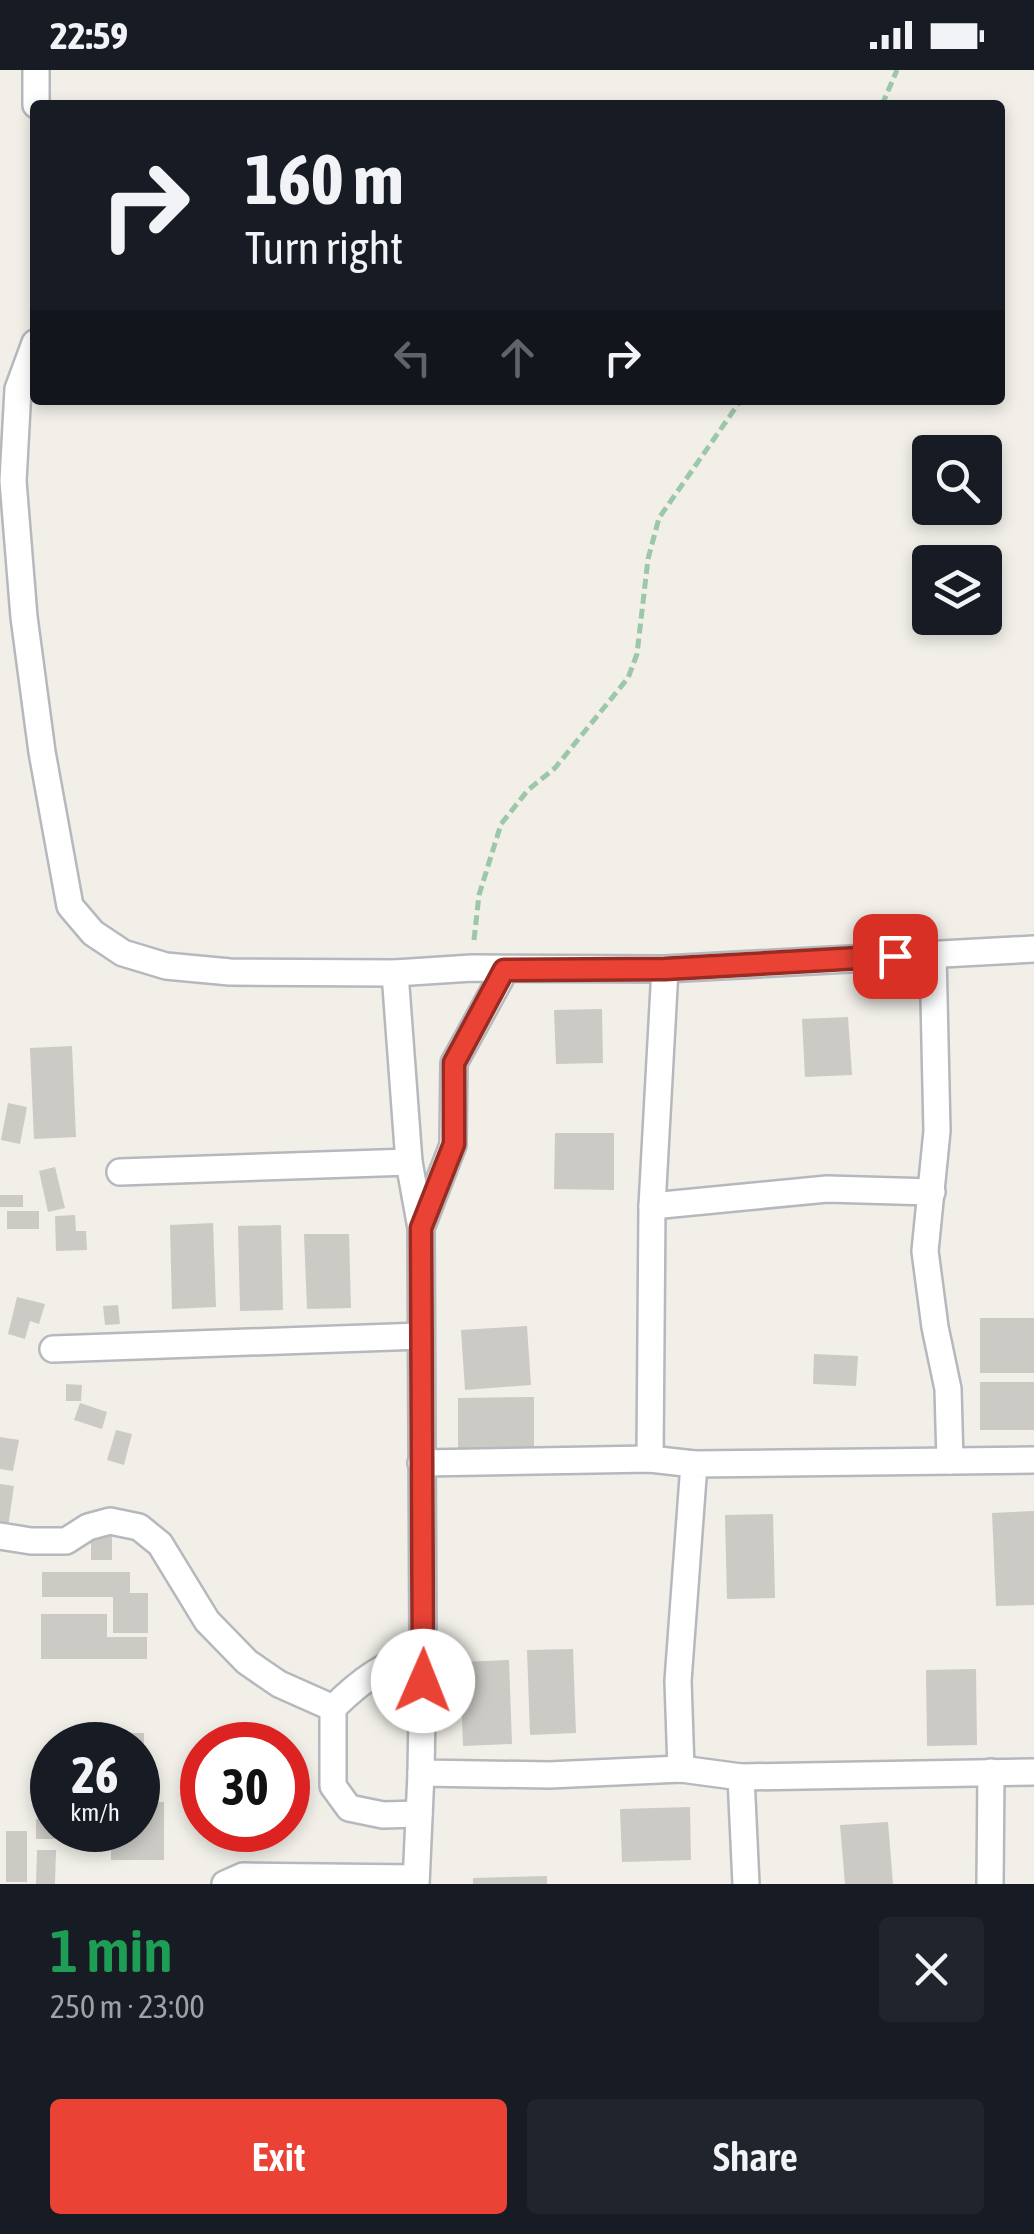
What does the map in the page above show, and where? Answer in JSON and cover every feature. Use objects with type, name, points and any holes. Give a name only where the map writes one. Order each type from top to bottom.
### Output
[{"type":"street","points":[[36,70],[36,100]]},
{"type":"street","points":[[30,357],[18,389],[13,481],[24,617],[42,752],[70,906],[93,933],[123,953],[166,966],[230,972],[396,973],[472,968],[665,969],[1034,949]]},
{"type":"street","points":[[933,954],[937,1131],[926,1251],[935,1327],[948,1389],[950,1461]]},
{"type":"street","points":[[650,1459],[652,1206],[665,969]]},
{"type":"street","points":[[421,1228],[454,1144],[454,1063],[504,970]]},
{"type":"street","points":[[224,1884],[243,1876],[416,1881],[424,1650],[421,1228],[409,1162],[396,973]]},
{"type":"street","points":[[120,1172],[409,1162]]},
{"type":"street","points":[[652,1206],[827,1189],[932,1192]]},
{"type":"street","points":[[53,1349],[422,1336]]},
{"type":"street","points":[[422,1464],[650,1459],[694,1464],[1034,1460]]},
{"type":"street","points":[[680,1770],[678,1681],[694,1464]]},
{"type":"street","points":[[0,1536],[66,1540],[88,1527],[110,1521],[139,1527],[160,1544],[207,1620],[247,1662],[279,1684],[332,1708]]},
{"type":"street","points":[[418,1814],[383,1815],[349,1808],[333,1786],[332,1708],[358,1682],[386,1664],[424,1650]]},
{"type":"street","points":[[420,1773],[549,1775],[680,1770],[741,1777],[1034,1772]]},
{"type":"street","points":[[990,1884],[991,1772]]},
{"type":"street","points":[[741,1777],[746,1884]]},
{"type":"path","points":[[884,100],[897,70]]},
{"type":"path","points":[[472,968],[479,895],[501,824],[528,790],[555,768],[628,678],[637,654],[644,584],[659,518],[737,405]]},
{"type":"building","points":[[602,1009],[603,1063],[556,1064],[554,1010]]},
{"type":"building","points":[[848,1017],[852,1075],[805,1077],[802,1019]]},
{"type":"building","points":[[72,1046],[76,1137],[34,1139],[30,1048]]},
{"type":"building","points":[[8,1103],[27,1107],[20,1144],[1,1140]]},
{"type":"building","points":[[555,1133],[614,1133],[614,1190],[554,1189]]},
{"type":"building","points":[[55,1167],[65,1208],[48,1212],[39,1171]]},
{"type":"building","points":[[0,1195],[23,1195],[23,1207],[0,1207]]},
{"type":"building","points":[[7,1211],[39,1211],[39,1229],[7,1229]]},
{"type":"building","points":[[75,1215],[76,1231],[86,1231],[87,1250],[56,1251],[55,1216]]},
{"type":"building","points":[[213,1223],[216,1307],[172,1309],[170,1225]]},
{"type":"building","points":[[281,1225],[283,1310],[240,1311],[238,1226]]},
{"type":"building","points":[[304,1234],[349,1234],[351,1308],[307,1309]]},
{"type":"building","points":[[17,1297],[45,1304],[39,1324],[30,1321],[25,1339],[8,1334]]},
{"type":"building","points":[[118,1305],[120,1324],[105,1325],[103,1306]]},
{"type":"building","points":[[980,1318],[1034,1318],[1034,1373],[980,1373]]},
{"type":"building","points":[[527,1326],[531,1385],[465,1390],[461,1330]]},
{"type":"building","points":[[814,1354],[858,1356],[856,1386],[813,1384]]},
{"type":"building","points":[[980,1382],[1034,1382],[1034,1430],[980,1430]]},
{"type":"building","points":[[66,1384],[82,1385],[81,1401],[66,1401]]},
{"type":"building","points":[[534,1397],[534,1448],[458,1449],[458,1398]]},
{"type":"building","points":[[80,1403],[107,1412],[102,1429],[74,1420]]},
{"type":"building","points":[[116,1430],[132,1434],[124,1465],[107,1460]]},
{"type":"building","points":[[0,1437],[19,1440],[13,1471],[0,1469]]},
{"type":"building","points":[[0,1484],[14,1486],[8,1527],[0,1525]]},
{"type":"building","points":[[1034,1511],[1034,1605],[996,1606],[992,1513]]},
{"type":"building","points":[[773,1514],[775,1598],[727,1599],[725,1515]]},
{"type":"building","points":[[91,1532],[112,1532],[112,1560],[91,1560]]},
{"type":"building","points":[[42,1572],[130,1572],[130,1593],[148,1593],[148,1633],[113,1633],[113,1597],[42,1597]]},
{"type":"building","points":[[41,1614],[107,1614],[107,1637],[147,1637],[147,1659],[41,1659]]},
{"type":"building","points":[[573,1649],[576,1733],[530,1735],[527,1650]]},
{"type":"building","points":[[509,1660],[512,1744],[463,1746],[460,1662]]},
{"type":"building","points":[[976,1669],[977,1745],[927,1746],[926,1670]]},
{"type":"building","points":[[160,1802],[164,1802],[164,1860],[111,1860],[111,1852],[160,1852]]},
{"type":"building","points":[[690,1807],[691,1860],[622,1862],[620,1809]]},
{"type":"building","points":[[888,1822],[893,1884],[845,1884],[840,1825]]},
{"type":"building","points":[[6,1831],[27,1831],[27,1882],[6,1882]]},
{"type":"building","points":[[37,1852],[56,1852],[55,1884],[36,1884]]},
{"type":"building","points":[[547,1876],[547,1884],[473,1884],[473,1878]]},
{"type":"route","points":[[423,1681],[421,1228],[454,1144],[454,1063],[504,970],[665,969],[895,956]]}]
